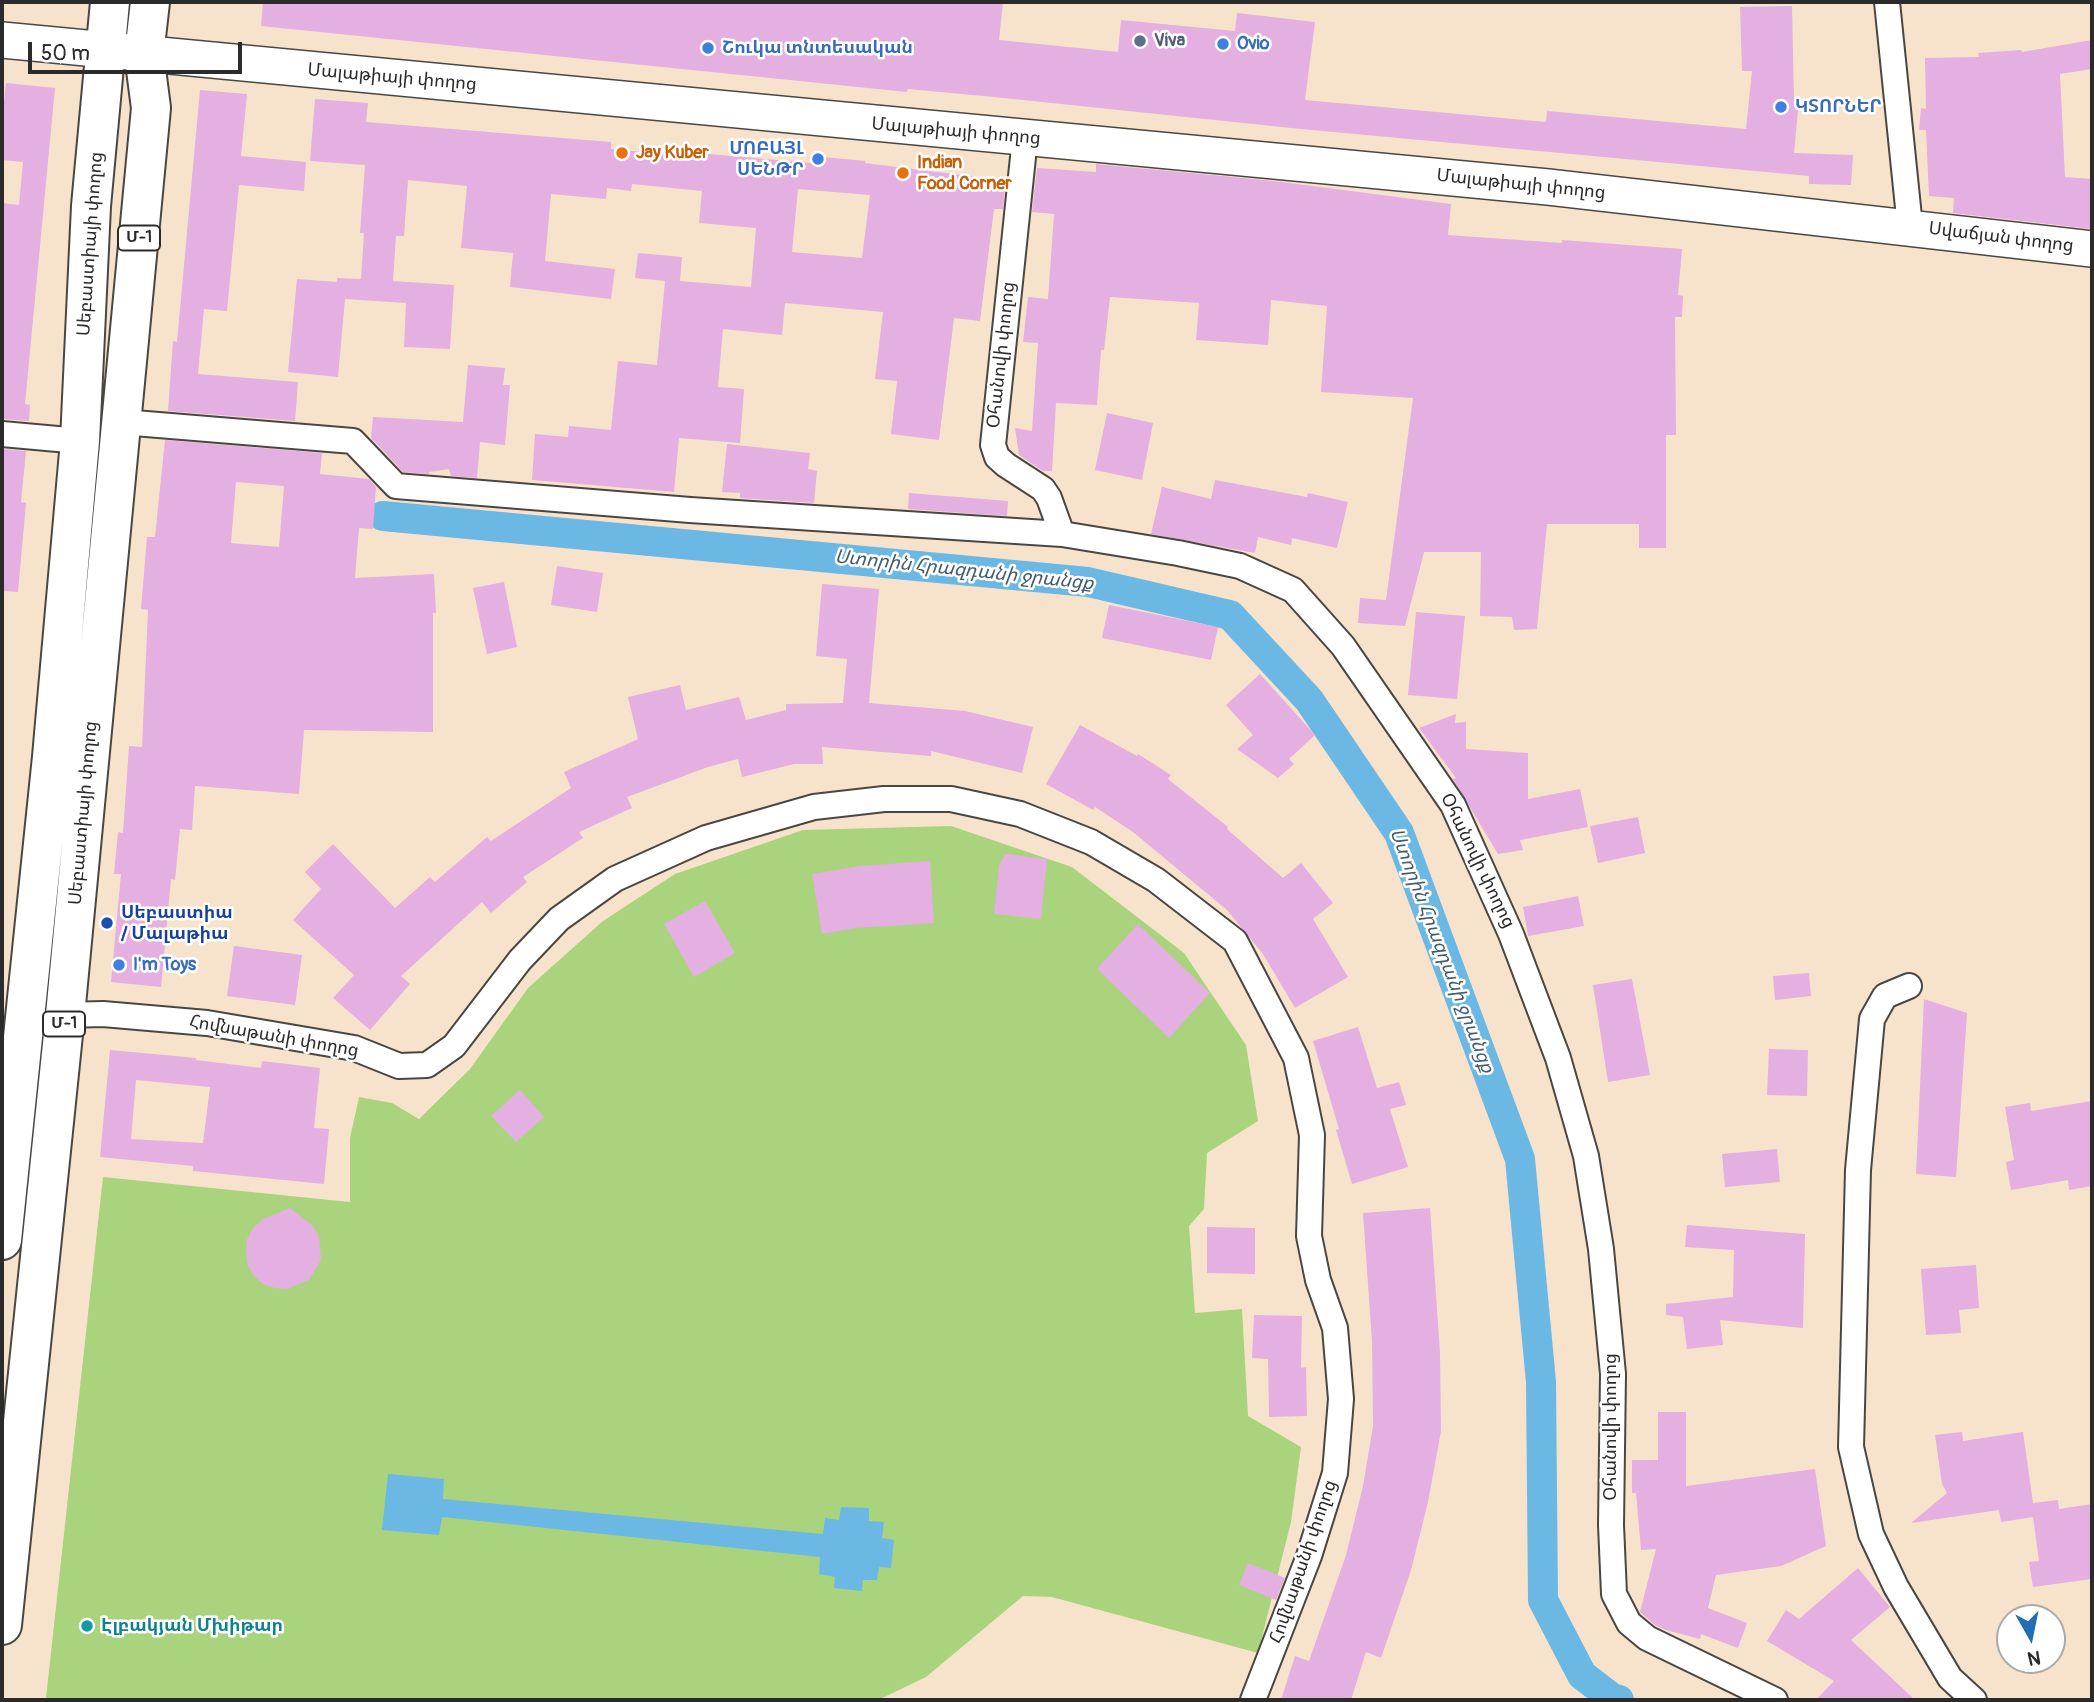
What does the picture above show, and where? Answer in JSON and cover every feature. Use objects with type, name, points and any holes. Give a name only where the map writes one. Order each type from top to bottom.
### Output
[{"type":"main road","name":"Սեբաստիայի փողոց","points":[[2,1240],[14,1010],[80,440],[91,206],[110,2]]},
{"type":"main road","name":"Սեբաստիայի փողոց","points":[[2,1625],[65,1015],[151,108],[144,54],[150,2]]},
{"type":"street","points":[[1887,2],[1910,227]]},
{"type":"street","name":"Մալաթիայի փողոց","points":[[2,40],[1548,187],[1910,227]]},
{"type":"street","name":"Օհանովի փողոց","points":[[1025,138],[993,445],[997,457],[1043,489],[1062,534],[1240,566],[1293,590],[1343,646],[1453,805],[1516,946],[1558,1058],[1586,1156],[1601,1250],[1613,1374],[1611,1525],[1614,1594],[1629,1623],[1647,1637],[1775,1700]]},
{"type":"street","name":"Սվաճյան փողոց","points":[[1910,227],[2092,249]]},
{"type":"street","points":[[122,422],[353,441],[396,486],[690,510],[1062,534]]},
{"type":"street","points":[[2,434],[80,440]]},
{"type":"street","name":"Հովնաթանի փողոց","points":[[65,1015],[103,1014],[207,1023],[354,1048],[399,1066],[427,1065],[454,1046],[520,960],[559,919],[615,879],[706,838],[814,807],[884,799],[951,799],[1020,814],[1091,842],[1156,880],[1235,941],[1296,1058],[1312,1135],[1308,1236],[1318,1280],[1335,1328],[1341,1399],[1335,1472],[1309,1556],[1253,1700]]},
{"type":"street","points":[[1909,986],[1885,996],[1872,1019],[1858,1170],[1851,1447],[1871,1534],[1896,1587],[1950,1678],[1973,1700]]},
{"type":"green space","points":[[951,826],[1072,867],[1184,953],[1246,1045],[1258,1121],[1207,1153],[1204,1209],[1189,1226],[1195,1313],[1242,1309],[1248,1416],[1301,1447],[1291,1522],[1258,1653],[1052,1597],[1023,1596],[926,1677],[878,1700],[46,1698],[103,1177],[350,1202],[350,1138],[359,1097],[392,1103],[419,1119],[470,1069],[528,988],[603,921],[675,874],[803,830]]},
{"type":"water","points":[[388,1474],[444,1479],[443,1499],[823,1534],[825,1518],[839,1520],[841,1507],[869,1508],[869,1521],[884,1522],[882,1538],[894,1540],[891,1568],[879,1567],[877,1580],[863,1580],[862,1591],[834,1588],[835,1577],[819,1574],[820,1557],[442,1517],[439,1535],[382,1530]]},
{"type":"building","points":[[263,2],[1003,2],[999,40],[1118,52],[1121,20],[1235,31],[1237,13],[1315,22],[1305,100],[1546,122],[1547,111],[1746,129],[1752,71],[1742,71],[1740,7],[1792,6],[1794,99],[1799,100],[1794,153],[1853,155],[1851,185],[1809,184],[1809,176],[1301,129],[994,97],[908,89],[907,92],[261,26]]},
{"type":"building","points":[[2092,40],[2092,69],[2060,74],[2065,177],[2092,179],[2092,229],[1953,213],[1954,198],[1929,196],[1926,130],[1919,130],[1921,108],[1926,109],[1925,58],[1979,57],[1978,53],[2022,52]]},
{"type":"building","points":[[6,83],[55,88],[25,404],[30,405],[29,421],[2,419],[2,203],[19,205],[23,162],[2,160]]},
{"type":"building","points":[[200,90],[247,94],[241,156],[306,162],[304,191],[239,185],[227,311],[204,309],[198,374],[298,382],[295,421],[168,411],[173,341],[177,342]]},
{"type":"building","points":[[315,99],[368,103],[366,122],[611,142],[611,149],[665,154],[665,148],[811,163],[812,156],[865,161],[986,178],[985,184],[1005,187],[1003,209],[994,209],[980,321],[954,318],[939,440],[891,434],[897,381],[875,379],[883,312],[785,303],[782,335],[723,329],[718,387],[744,389],[740,443],[679,438],[674,492],[532,480],[535,434],[568,437],[569,426],[611,430],[618,361],[657,365],[665,281],[635,278],[638,253],[682,257],[680,281],[751,287],[756,228],[699,223],[702,191],[632,184],[631,191],[607,188],[606,199],[551,194],[545,261],[615,269],[611,299],[510,287],[513,253],[461,248],[467,186],[408,180],[404,236],[396,236],[393,281],[454,285],[450,349],[404,347],[406,303],[345,299],[338,377],[288,372],[297,279],[337,282],[337,278],[361,279],[364,233],[360,233],[365,165],[310,161]],"holes":[[[798,189],[870,195],[862,258],[792,252]]]},
{"type":"building","points":[[1096,164],[1274,181],[1451,204],[1448,235],[1682,249],[1678,295],[1683,296],[1682,317],[1675,317],[1676,435],[1666,435],[1666,548],[1639,548],[1639,524],[1547,524],[1537,629],[1514,630],[1512,617],[1480,616],[1481,552],[1424,552],[1405,626],[1358,623],[1360,598],[1386,600],[1413,398],[1321,392],[1327,306],[1271,300],[1268,345],[1196,340],[1199,303],[1110,297],[1104,350],[1101,350],[1097,405],[1056,403],[1052,471],[1043,471],[1019,455],[1015,428],[1032,431],[1038,343],[1023,342],[1028,297],[1048,299],[1054,214],[1032,212],[1037,168],[1096,172]]},
{"type":"building","points":[[468,365],[505,368],[503,385],[510,385],[505,445],[480,442],[477,478],[451,476],[449,469],[429,474],[403,472],[371,438],[373,417],[463,422]]},
{"type":"building","points":[[1107,413],[1153,423],[1142,480],[1095,470]]},
{"type":"building","points":[[165,440],[322,453],[320,474],[369,479],[376,487],[373,529],[359,528],[355,578],[434,574],[436,613],[433,613],[433,732],[304,730],[299,794],[195,786],[192,830],[180,829],[175,880],[171,879],[161,987],[111,982],[121,874],[114,874],[118,832],[123,833],[129,746],[142,747],[148,610],[141,609],[147,537],[155,537]],"holes":[[[236,482],[284,486],[279,547],[231,543]]]},
{"type":"building","points":[[727,444],[810,453],[808,469],[817,471],[814,503],[740,498],[740,493],[722,492]]},
{"type":"building","points":[[2,449],[26,451],[21,502],[26,503],[18,592],[2,591]]},
{"type":"building","points":[[1215,480],[1307,497],[1308,493],[1348,502],[1337,548],[1292,538],[1291,545],[1258,537],[1255,553],[1151,534],[1162,487],[1211,499]]},
{"type":"building","points":[[909,493],[1008,501],[1007,516],[908,509]]},
{"type":"building","points":[[557,566],[603,573],[597,612],[551,605]]},
{"type":"building","points":[[504,582],[517,647],[487,654],[473,588]]},
{"type":"building","points":[[822,584],[879,589],[869,703],[965,711],[1033,727],[1022,773],[931,751],[931,756],[822,747],[823,764],[794,764],[742,777],[738,759],[708,767],[627,797],[632,808],[579,832],[583,838],[523,877],[527,882],[491,913],[482,902],[401,976],[410,984],[370,1030],[333,998],[354,975],[293,920],[321,889],[305,872],[333,844],[395,908],[430,877],[435,882],[487,837],[491,841],[571,788],[564,772],[638,739],[628,697],[680,685],[686,710],[739,697],[746,720],[786,710],[786,704],[843,703],[847,659],[816,656]]},
{"type":"building","points":[[1109,605],[1218,627],[1211,660],[1102,638]]},
{"type":"building","points":[[1416,612],[1465,616],[1457,699],[1408,695]]},
{"type":"building","points":[[1260,674],[1315,735],[1289,759],[1294,764],[1278,778],[1237,749],[1253,735],[1226,705]]},
{"type":"building","points":[[1456,714],[1455,723],[1466,722],[1466,749],[1528,753],[1528,799],[1580,789],[1588,827],[1520,840],[1523,850],[1498,854],[1453,779],[1456,778],[1419,728]]},
{"type":"building","points":[[1080,725],[1137,756],[1138,754],[1171,775],[1168,779],[1228,827],[1227,829],[1283,878],[1301,863],[1333,903],[1313,919],[1348,977],[1295,1008],[1263,954],[1227,910],[1133,832],[1095,807],[1093,810],[1046,784]]},
{"type":"building","points":[[1638,817],[1645,853],[1598,863],[1590,826]]},
{"type":"building","points":[[1005,854],[1047,859],[1041,919],[994,914],[999,866]]},
{"type":"building","points":[[930,861],[934,923],[856,928],[822,934],[812,874],[861,866]]},
{"type":"building","points":[[1578,896],[1584,926],[1528,936],[1523,907]]},
{"type":"building","points":[[705,901],[735,953],[694,977],[664,924]]},
{"type":"building","points":[[1138,924],[1210,993],[1169,1038],[1097,969]]},
{"type":"building","points":[[234,946],[302,955],[295,1005],[227,996]]},
{"type":"building","points":[[1809,973],[1811,996],[1775,1000],[1773,976]]},
{"type":"building","points":[[1632,979],[1650,1075],[1608,1082],[1593,985]]},
{"type":"building","points":[[1924,999],[1967,1013],[1956,1177],[1916,1174]]},
{"type":"building","points":[[1358,1027],[1377,1088],[1399,1082],[1406,1105],[1390,1109],[1408,1167],[1352,1184],[1313,1041]]},
{"type":"building","points":[[1769,1049],[1808,1050],[1807,1096],[1767,1095]]},
{"type":"building","points":[[110,1050],[196,1058],[261,1068],[262,1061],[320,1068],[314,1128],[329,1129],[324,1184],[193,1171],[193,1166],[100,1157]],"holes":[[[136,1080],[210,1087],[203,1143],[131,1139]]]},
{"type":"building","points":[[520,1090],[544,1117],[516,1142],[491,1116]]},
{"type":"building","points":[[2092,1101],[2092,1186],[2069,1190],[2068,1180],[2011,1190],[2006,1162],[2014,1160],[2005,1107],[2030,1103],[2031,1111]]},
{"type":"building","points":[[1777,1149],[1780,1182],[1725,1187],[1722,1154]]},
{"type":"building","points":[[290,1208],[312,1225],[319,1236],[321,1260],[309,1280],[287,1289],[275,1288],[263,1284],[248,1266],[247,1239],[253,1228],[263,1219]]},
{"type":"building","points":[[1430,1208],[1440,1353],[1441,1431],[1428,1502],[1411,1570],[1381,1658],[1366,1652],[1351,1700],[1281,1700],[1295,1656],[1309,1661],[1346,1555],[1363,1486],[1373,1426],[1372,1341],[1363,1213]]},
{"type":"building","points":[[1687,1225],[1805,1234],[1803,1328],[1720,1320],[1723,1345],[1687,1349],[1683,1317],[1666,1315],[1666,1304],[1733,1297],[1734,1250],[1685,1247]]},
{"type":"building","points":[[1207,1227],[1255,1228],[1255,1274],[1207,1273]]},
{"type":"building","points":[[1976,1265],[1979,1308],[1959,1310],[1961,1333],[1926,1335],[1921,1269]]},
{"type":"building","points":[[1254,1315],[1302,1316],[1301,1368],[1306,1367],[1307,1416],[1269,1417],[1268,1359],[1252,1358]]},
{"type":"building","points":[[1658,1412],[1686,1412],[1686,1486],[1815,1469],[1826,1546],[1781,1566],[1716,1575],[1708,1608],[1747,1623],[1738,1648],[1701,1634],[1700,1639],[1666,1630],[1655,1625],[1640,1612],[1656,1549],[1641,1550],[1636,1493],[1632,1493],[1632,1460],[1658,1460]]},
{"type":"building","points":[[1962,1432],[1963,1441],[2023,1432],[2033,1503],[2058,1500],[2059,1509],[2092,1504],[2092,1579],[2033,1587],[2029,1562],[2039,1561],[2033,1517],[2001,1522],[1999,1510],[1911,1523],[1947,1493],[1942,1484],[1935,1435]]},
{"type":"building","points":[[1248,1563],[1285,1578],[1276,1600],[1239,1585]]},
{"type":"building","points":[[1858,1568],[1890,1607],[1851,1640],[1915,1700],[1816,1700],[1834,1681],[1767,1641],[1786,1610],[1799,1619]]},
{"type":"waterway","name":"Ստորին Հրազդանի ջրանցք","points":[[383,516],[1088,582],[1230,615],[1309,700],[1399,833],[1520,1159],[1541,1382],[1543,1600],[1582,1675],[1612,1698],[1619,1700]]},
{"type":"place","name":"Viva","points":[[1140,41]]},
{"type":"place","name":"Ovio","points":[[1223,44]]},
{"type":"place","name":"Շուկա տնտեսական","points":[[708,48]]},
{"type":"place","name":"ԿՏՈՐՆԵՐ","points":[[1781,107]]},
{"type":"place","name":"Jay Kuber","points":[[622,153]]},
{"type":"place","name":"ՄՈԲԱՅԼ ՍԵՆԹՐ","points":[[818,159]]},
{"type":"place","name":"Indian Food Corner","points":[[903,173]]},
{"type":"place","name":"Սեբաստիա / Մալաթիա","points":[[107,923]]},
{"type":"place","name":"I'm Toys","points":[[119,965]]},
{"type":"place","name":"Էլբակյան Մխիթար","points":[[87,1626]]}]
